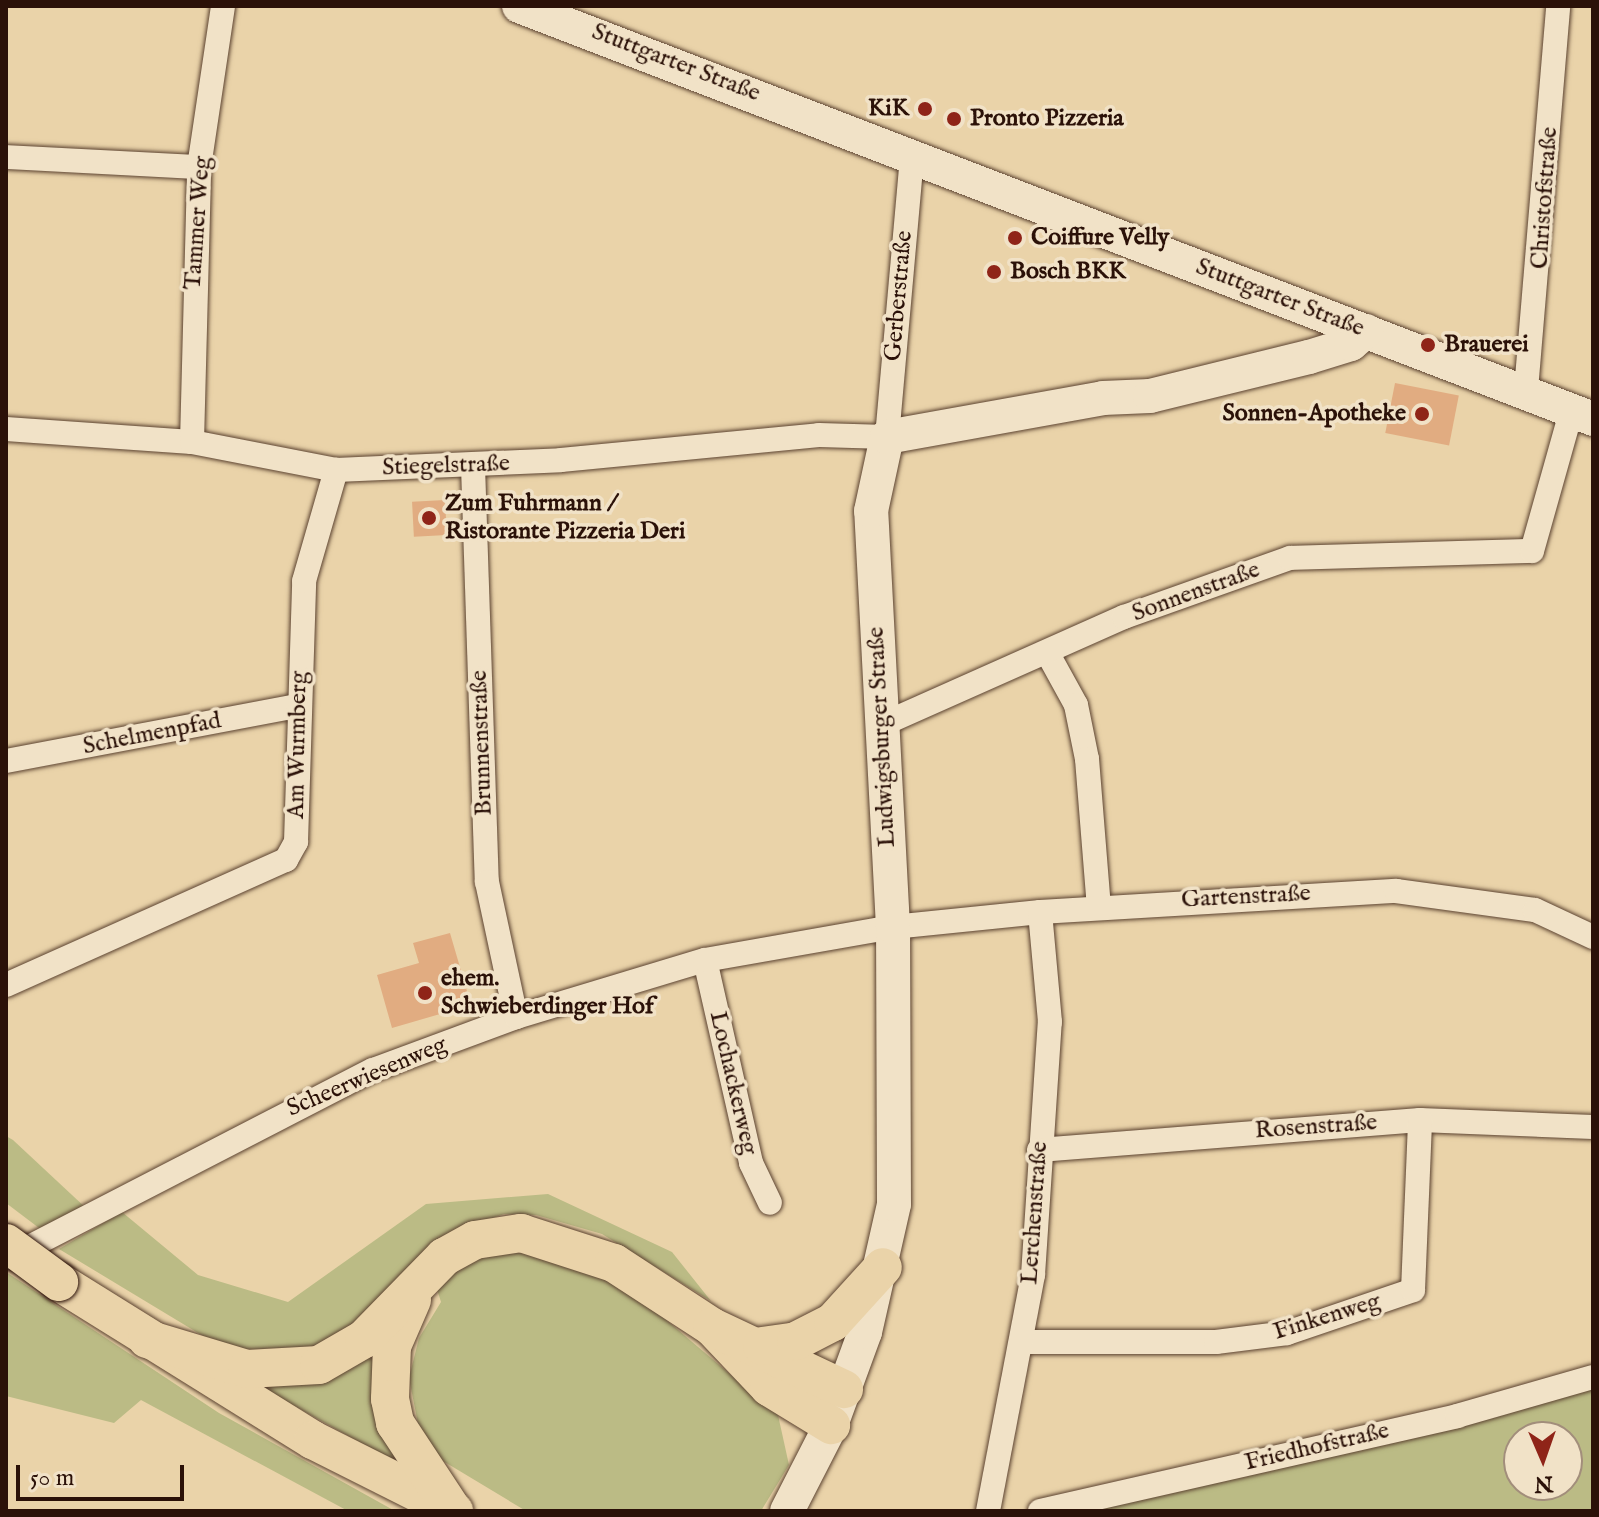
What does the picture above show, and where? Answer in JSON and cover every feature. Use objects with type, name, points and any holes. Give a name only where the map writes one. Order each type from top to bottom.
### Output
[{"type":"main road","points":[[147,1339],[247,1369],[295,1370],[354,1346],[425,1275],[475,1240],[521,1233],[549,1238],[614,1263],[712,1327],[762,1346],[844,1389]]},
{"type":"main road","points":[[6,1243],[59,1282],[147,1339],[313,1440],[453,1511]]},
{"type":"main road","points":[[762,1346],[796,1341],[833,1322],[883,1267]]},
{"type":"main road","points":[[425,1275],[392,1346],[390,1399],[413,1454],[453,1511]]},
{"type":"main road","points":[[712,1327],[769,1387],[831,1425]]},
{"type":"street","name":"Tammer Weg","points":[[192,442],[199,167],[223,6]]},
{"type":"street","name":"Stuttgarter Straße","points":[[519,6],[1582,414]]},
{"type":"street","name":"Christofstraße","points":[[1526,390],[1558,6]]},
{"type":"street","name":"Gerberstraße","points":[[887,437],[912,155]]},
{"type":"street","points":[[6,157],[199,167]]},
{"type":"street","points":[[887,437],[1103,398],[1150,396],[1309,357],[1351,344],[1366,331]]},
{"type":"street","name":"Sonnenstraße","points":[[881,725],[1048,654],[1124,617],[1290,558],[1532,551],[1582,414]]},
{"type":"street","name":"Stiegelstraße","points":[[6,429],[192,442],[336,470],[473,466],[819,435],[887,437]]},
{"type":"street","name":"Ludwigsburger Straße","points":[[787,1511],[831,1425],[883,1267],[897,1139],[893,927],[871,511],[887,437]]},
{"type":"street","name":"Brunnenstraße","points":[[473,466],[487,882],[516,1017]]},
{"type":"street","name":"Am Wurmberg","points":[[6,985],[286,860],[296,842],[297,706],[304,581],[336,470]]},
{"type":"street","points":[[1048,654],[1076,705],[1087,759],[1099,907]]},
{"type":"street","name":"Schelmenpfad","points":[[6,761],[297,706]]},
{"type":"street","name":"Gartenstraße","points":[[893,927],[1099,907],[1396,891],[1535,910],[1593,937]]},
{"type":"street","name":"Lerchenstraße","points":[[988,1511],[1033,1275],[1050,1022],[1040,912]]},
{"type":"street","name":"Scheerwiesenweg","points":[[6,1259],[373,1070],[516,1017],[705,960],[893,927]]},
{"type":"street","name":"Lochackerweg","points":[[705,960],[751,1163],[770,1203]]},
{"type":"street","name":"Rosenstraße","points":[[1039,1150],[1420,1120],[1593,1127]]},
{"type":"street","name":"Finkenweg","points":[[1022,1342],[1230,1340],[1287,1333],[1413,1290],[1420,1120]]},
{"type":"street","name":"Friedhofstraße","points":[[1040,1511],[1457,1416],[1593,1377]]},
{"type":"green space","points":[[6,1136],[87,1209],[43,1231],[6,1203]]},
{"type":"green space","points":[[548,1194],[672,1252],[711,1301],[602,1234],[536,1215],[504,1214],[448,1234],[337,1338],[305,1352],[259,1355],[208,1339],[59,1249],[122,1212],[198,1275],[288,1302],[426,1204]]},
{"type":"green space","points":[[537,1249],[631,1290],[778,1415],[789,1465],[761,1511],[526,1511],[438,1458],[419,1429],[409,1378],[419,1338],[441,1302],[436,1286],[478,1256]]},
{"type":"green space","points":[[6,1272],[219,1413],[395,1511],[348,1511],[141,1400],[114,1423],[6,1396]]},
{"type":"green space","points":[[374,1349],[395,1462],[257,1385]]},
{"type":"green space","points":[[1593,1380],[1593,1511],[1056,1511]]},
{"type":"building","name":"Sonnen-Apotheke","points":[[1395,383],[1459,395],[1449,445],[1385,433]]},
{"type":"building","name":"Zum Fuhrmann / Ristorante Pizzeria Deri","points":[[445,500],[447,535],[414,537],[412,502]]},
{"type":"building","name":"ehem. Schwieberdinger Hof","points":[[450,933],[471,1005],[392,1028],[377,975],[419,963],[413,943]]},
{"type":"place","name":"KiK","points":[[925,109]]},
{"type":"place","name":"Pronto Pizzeria","points":[[954,119]]},
{"type":"place","name":"Coiffure Velly","points":[[1015,238]]},
{"type":"place","name":"Bosch BKK","points":[[994,272]]},
{"type":"place","name":"Brauerei","points":[[1428,345]]},
{"type":"place","name":"Sonnen-Apotheke","points":[[1422,414]]},
{"type":"place","name":"Zum Fuhrmann / Ristorante Pizzeria Deri","points":[[429,518]]},
{"type":"place","name":"ehem. Schwieberdinger Hof","points":[[425,993]]}]
